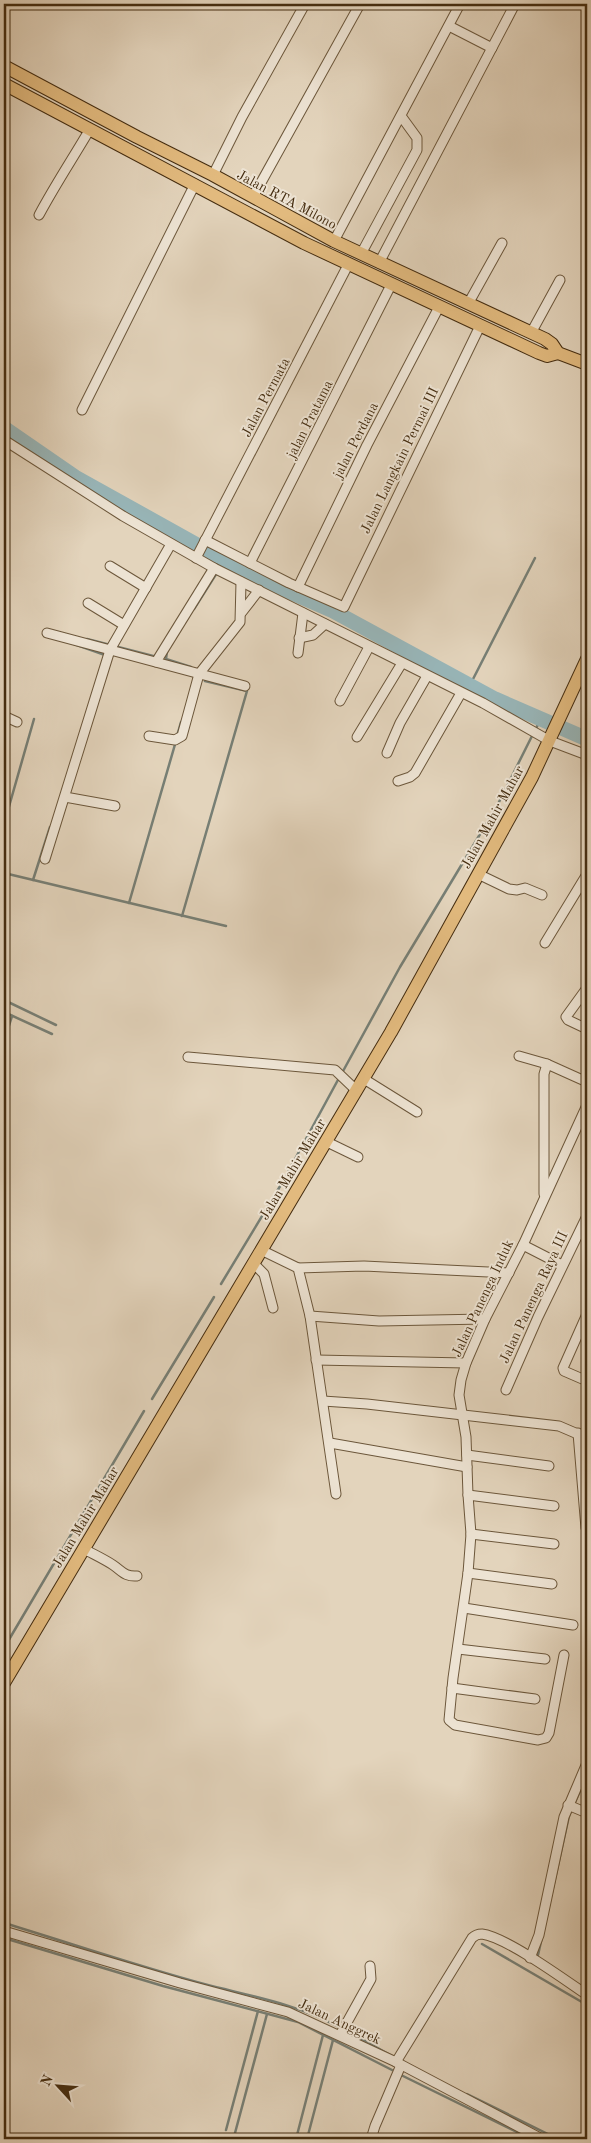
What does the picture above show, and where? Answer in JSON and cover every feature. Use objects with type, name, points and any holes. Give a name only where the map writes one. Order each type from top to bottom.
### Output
[{"type":"highway","name":"Jalan RTA Milono","points":[[4,66],[213,175],[334,241],[531,333],[549,342],[558,353],[584,362]]},
{"type":"highway","name":"Jalan RTA Milono","points":[[4,84],[348,265],[543,355],[551,356],[558,353]]},
{"type":"highway","points":[[219,197],[226,183]]},
{"type":"highway","points":[[584,362],[587,375]]},
{"type":"highway","name":"Jalan Mahir Mahar","points":[[4,1683],[42,1616],[84,1549],[364,1079],[551,738],[587,660]]},
{"type":"street","points":[[213,175],[242,117],[305,4]]},
{"type":"street","points":[[253,197],[360,4]]},
{"type":"street","points":[[334,241],[460,4]]},
{"type":"street","points":[[379,263],[515,4]]},
{"type":"street","points":[[449,26],[492,48]]},
{"type":"street","points":[[361,254],[418,150],[417,138],[401,116]]},
{"type":"street","points":[[39,215],[60,176],[90,129]]},
{"type":"street","points":[[82,410],[195,184]]},
{"type":"street","points":[[468,304],[502,243]]},
{"type":"street","name":"Jalan Permata","points":[[201,548],[348,265]]},
{"type":"street","points":[[531,333],[560,280]]},
{"type":"street","name":"jalan Pratama","points":[[250,563],[391,285]]},
{"type":"street","name":"jalan Perdana","points":[[298,587],[367,445],[439,307]]},
{"type":"street","name":"Jalan Langkain Permai III","points":[[298,587],[344,607],[480,326]]},
{"type":"street","points":[[4,440],[123,516],[172,544],[201,548],[250,563],[298,587]]},
{"type":"street","points":[[45,859],[110,650],[172,544]]},
{"type":"street","points":[[201,548],[214,568],[587,755]]},
{"type":"street","points":[[110,566],[146,588]]},
{"type":"street","points":[[156,662],[214,568]]},
{"type":"street","points":[[149,736],[175,740],[181,738],[199,674],[240,622],[242,612],[241,582]]},
{"type":"street","points":[[242,612],[259,590]]},
{"type":"street","points":[[88,603],[124,625]]},
{"type":"street","points":[[298,653],[303,613]]},
{"type":"street","points":[[299,638],[313,635],[324,624]]},
{"type":"street","points":[[47,633],[246,686]]},
{"type":"street","points":[[340,701],[369,647]]},
{"type":"street","points":[[357,736],[402,663]]},
{"type":"street","points":[[387,753],[400,723],[427,676]]},
{"type":"street","points":[[398,781],[415,773],[461,693]]},
{"type":"street","points":[[4,716],[18,722]]},
{"type":"street","points":[[65,797],[115,806]]},
{"type":"street","points":[[478,874],[509,889],[525,888],[542,895]]},
{"type":"street","points":[[546,943],[587,874]]},
{"type":"street","points":[[587,988],[566,1017],[568,1020],[587,1029]]},
{"type":"street","points":[[519,1056],[546,1064],[587,1082]]},
{"type":"street","points":[[188,1057],[335,1070],[357,1091]]},
{"type":"street","points":[[544,1198],[544,1074],[546,1064]]},
{"type":"street","points":[[364,1079],[417,1112]]},
{"type":"street","name":"Jalan Panenga Induk","points":[[564,1655],[549,1733],[546,1738],[538,1740],[454,1725],[450,1722],[448,1718],[464,1608],[471,1534],[467,1455],[459,1392],[466,1364],[486,1319],[523,1245],[587,1105]]},
{"type":"street","points":[[326,1142],[358,1157]]},
{"type":"street","name":"Jalan Panenga Raya III","points":[[506,1390],[562,1265],[587,1216]]},
{"type":"street","points":[[523,1245],[562,1265]]},
{"type":"street","points":[[261,1250],[298,1268],[364,1266],[509,1273]]},
{"type":"street","points":[[253,1263],[264,1274],[274,1308]]},
{"type":"street","points":[[298,1268],[310,1316],[336,1494]]},
{"type":"street","points":[[587,1314],[563,1368],[564,1371],[587,1381]]},
{"type":"street","points":[[310,1316],[379,1320],[486,1319]]},
{"type":"street","points":[[316,1360],[466,1364]]},
{"type":"street","points":[[323,1401],[559,1426],[587,1438]]},
{"type":"street","points":[[578,1434],[584,1475],[586,1528]]},
{"type":"street","points":[[330,1443],[467,1467]]},
{"type":"street","points":[[467,1455],[549,1466]]},
{"type":"street","points":[[468,1495],[554,1506]]},
{"type":"street","points":[[471,1534],[554,1544]]},
{"type":"street","points":[[84,1549],[113,1564],[122,1573],[137,1576]]},
{"type":"street","points":[[468,1573],[552,1584]]},
{"type":"street","points":[[464,1608],[497,1615],[573,1625]]},
{"type":"street","points":[[458,1649],[545,1659]]},
{"type":"street","points":[[452,1688],[535,1699]]},
{"type":"street","points":[[530,1958],[539,1935],[564,1817],[587,1764]]},
{"type":"street","points":[[568,1805],[587,1813]]},
{"type":"street","name":"Jalan Anggrek","points":[[4,1931],[180,1983],[288,2012],[340,2035],[542,2139]]},
{"type":"street","points":[[371,2139],[374,2126],[398,2064],[474,1936],[485,1935],[507,1944],[587,1994]]},
{"type":"street","points":[[340,2035],[371,1979],[370,1966]]},
{"type":"waterway","points":[[4,428],[75,477],[251,575],[333,611],[495,699],[587,739]]},
{"type":"waterway","points":[[470,685],[535,558]]},
{"type":"waterway","points":[[194,609],[225,560]]},
{"type":"waterway","points":[[87,639],[157,657]]},
{"type":"waterway","points":[[74,644],[105,655]]},
{"type":"waterway","points":[[167,651],[166,659],[191,667]]},
{"type":"waterway","points":[[182,916],[247,691],[205,681],[206,678]]},
{"type":"waterway","points":[[4,824],[34,719]]},
{"type":"waterway","points":[[536,729],[540,719]]},
{"type":"waterway","points":[[177,736],[181,722]]},
{"type":"waterway","points":[[342,1073],[400,967],[497,806],[533,734]]},
{"type":"waterway","points":[[572,737],[587,743]]},
{"type":"waterway","points":[[129,903],[176,741]]},
{"type":"waterway","points":[[33,880],[50,827]]},
{"type":"waterway","points":[[4,873],[226,926]]},
{"type":"waterway","points":[[4,1000],[56,1025]]},
{"type":"waterway","points":[[4,1012],[52,1034]]},
{"type":"waterway","points":[[4,1041],[12,1016]]},
{"type":"waterway","points":[[221,1284],[282,1183],[339,1078]]},
{"type":"waterway","points":[[152,1399],[214,1297]]},
{"type":"waterway","points":[[4,1648],[144,1411]]},
{"type":"waterway","points":[[538,1955],[569,1816],[587,1775]]},
{"type":"waterway","points":[[4,1923],[179,1977],[305,2011],[337,2026]]},
{"type":"waterway","points":[[4,1938],[163,1986],[298,2022],[392,2070]]},
{"type":"waterway","points":[[482,1944],[587,2005]]},
{"type":"waterway","points":[[226,2130],[258,2011]]},
{"type":"waterway","points":[[235,2133],[267,2014]]},
{"type":"waterway","points":[[349,2032],[392,2056]]},
{"type":"waterway","points":[[296,2139],[323,2035]]},
{"type":"waterway","points":[[307,2139],[333,2040]]},
{"type":"waterway","points":[[403,2076],[531,2139]]},
{"type":"waterway","points":[[467,2094],[558,2139]]}]
